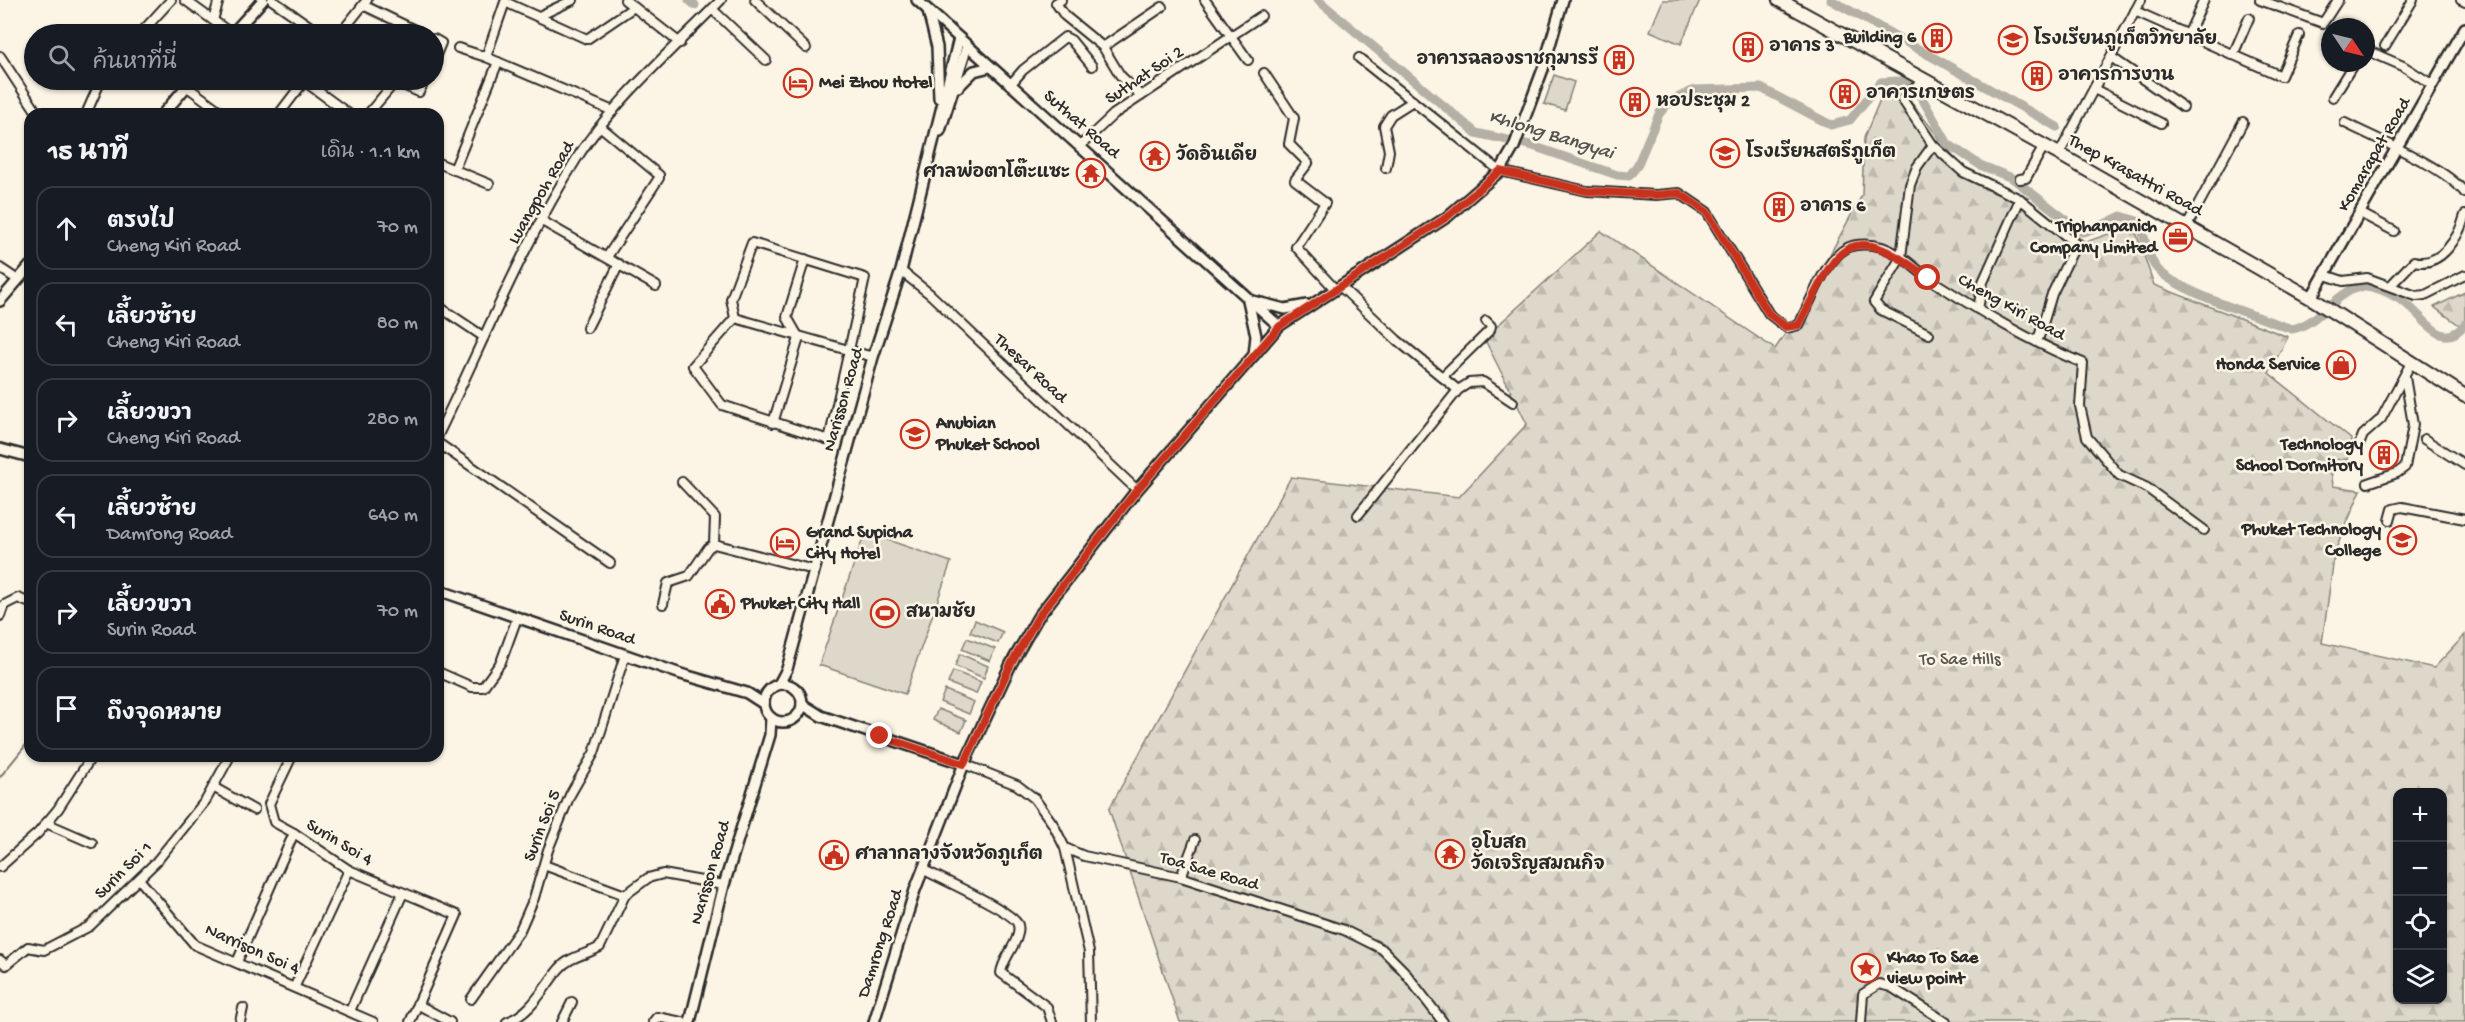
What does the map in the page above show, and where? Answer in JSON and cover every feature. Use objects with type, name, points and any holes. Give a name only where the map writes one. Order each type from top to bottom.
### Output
[{"type":"main road","name":"Thep Krasattri Road","points":[[1779,0],[2187,226],[2336,313],[2465,396]]},
{"type":"street","points":[[149,24],[171,0]]},
{"type":"street","points":[[185,0],[218,24]]},
{"type":"street","points":[[213,20],[219,0]]},
{"type":"street","points":[[241,24],[263,0]]},
{"type":"street","points":[[272,0],[307,24]]},
{"type":"street","points":[[539,16],[573,0]]},
{"type":"street","points":[[625,0],[680,43]]},
{"type":"street","name":"Luangpoh Road","points":[[444,422],[542,221],[577,157],[613,111],[722,0]]},
{"type":"street","points":[[755,0],[806,48]]},
{"type":"street","name":"Suthat Road","points":[[917,0],[1010,85],[1163,218],[1248,300],[1280,326]]},
{"type":"street","points":[[1061,0],[1056,3],[1065,16],[1103,47],[1120,75],[1141,96]]},
{"type":"street","points":[[1205,0],[1248,60]]},
{"type":"street","name":"Damrong Road","points":[[874,1022],[915,890],[964,764],[1011,664],[1038,617],[1137,490],[1280,326],[1447,217],[1500,171],[1521,129],[1543,69],[1563,0]]},
{"type":"street","points":[[2059,154],[2141,0]]},
{"type":"street","points":[[2188,34],[2204,0]]},
{"type":"street","points":[[2260,0],[2323,23],[2338,0]]},
{"type":"street","points":[[2385,46],[2413,0]]},
{"type":"street","points":[[486,57],[505,2],[587,39],[634,7]]},
{"type":"street","points":[[348,24],[365,3],[404,24]]},
{"type":"street","points":[[1103,47],[1162,7]]},
{"type":"street","points":[[712,9],[766,60]]},
{"type":"street","points":[[927,10],[935,34],[940,70],[938,115]]},
{"type":"street","points":[[2135,11],[2281,76],[2299,35]]},
{"type":"street","name":"Suthat Soi 2","points":[[1080,146],[1114,114],[1261,16]]},
{"type":"street","points":[[2234,55],[2249,18]]},
{"type":"street","name":"Komarapat Road","points":[[2311,298],[2398,150],[2465,28]]},
{"type":"street","points":[[1010,85],[1029,65],[1067,37],[1092,66]]},
{"type":"street","name":"Narisson Road","points":[[935,141],[938,115],[959,38]]},
{"type":"street","name":"Narisson Road","points":[[779,684],[787,669],[873,357],[902,271],[935,141],[954,93],[967,46]]},
{"type":"street","points":[[458,48],[486,57],[613,111]]},
{"type":"street","points":[[2375,53],[2433,85]]},
{"type":"street","points":[[0,56],[34,108]]},
{"type":"street","points":[[2111,57],[2183,107]]},
{"type":"street","points":[[1359,58],[1500,171]]},
{"type":"street","points":[[454,170],[498,62]]},
{"type":"street","points":[[954,93],[974,71],[990,67]]},
{"type":"street","points":[[2333,97],[2348,72]]},
{"type":"street","points":[[1264,73],[1294,118],[1289,144],[1308,163],[1295,180],[1325,203],[1296,247],[1397,340],[1458,390]]},
{"type":"street","points":[[1923,81],[1902,99],[1933,145],[1963,172],[2012,192],[2076,244],[2052,294],[2039,337],[2034,339]]},
{"type":"street","points":[[2094,89],[2161,123]]},
{"type":"street","points":[[89,108],[97,90]]},
{"type":"street","points":[[168,108],[183,90]]},
{"type":"street","points":[[197,90],[217,108]]},
{"type":"street","points":[[284,108],[297,90]]},
{"type":"street","points":[[318,90],[341,108]]},
{"type":"street","points":[[373,108],[386,90]]},
{"type":"street","points":[[1386,168],[1389,152],[1384,126],[1391,115],[1413,101]]},
{"type":"street","points":[[2187,226],[2243,122]]},
{"type":"street","points":[[2345,123],[2456,182],[2465,193]]},
{"type":"street","points":[[601,127],[659,175],[607,257]]},
{"type":"street","points":[[1929,334],[1874,305],[1901,257],[1911,186],[1917,167],[1933,145]]},
{"type":"street","points":[[2020,179],[2026,178],[2044,146]]},
{"type":"street","points":[[444,166],[489,184]]},
{"type":"street","name":"Cheng Kiri Road","points":[[1500,171],[1587,191],[1656,195],[1679,193],[1707,212],[1763,306],[1769,314],[1786,327],[1799,325],[1834,258],[1847,248],[1860,245],[1883,247],[1978,309],[2083,363],[2080,406],[2087,437],[2119,475],[2147,488],[2204,530]]},
{"type":"street","points":[[1978,309],[1983,282],[2020,199]]},
{"type":"street","points":[[2360,213],[2394,231]]},
{"type":"street","points":[[2391,285],[2415,261],[2423,263],[2434,261],[2441,255],[2460,230],[2465,215]]},
{"type":"street","points":[[542,221],[656,286]]},
{"type":"street","points":[[752,243],[865,278],[829,440],[722,405],[693,366],[735,318],[731,299],[752,243]]},
{"type":"street","points":[[773,423],[799,338],[788,317],[805,259]]},
{"type":"street","points":[[586,328],[619,264]]},
{"type":"street","points":[[0,268],[18,280]]},
{"type":"street","name":"Thesar Road","points":[[902,271],[930,294],[1137,490]]},
{"type":"street","points":[[0,301],[24,273]]},
{"type":"street","points":[[2325,276],[2343,281],[2367,278],[2391,285],[2408,294],[2425,295],[2465,275]]},
{"type":"street","points":[[1254,355],[1256,336],[1248,300],[1284,309],[1312,304]]},
{"type":"street","points":[[444,310],[484,337]]},
{"type":"street","points":[[735,318],[799,338],[873,357]]},
{"type":"street","points":[[1442,377],[1490,330],[1491,326],[1486,321]]},
{"type":"street","points":[[2359,446],[2363,435],[2381,419],[2412,361]]},
{"type":"street","points":[[2367,483],[2397,473],[2405,467],[2413,425],[2405,377]]},
{"type":"street","points":[[1358,515],[1458,390],[1469,384],[1483,382],[1513,402]]},
{"type":"street","points":[[2424,439],[2465,465]]},
{"type":"street","points":[[444,447],[610,563]]},
{"type":"street","points":[[0,449],[24,455]]},
{"type":"street","points":[[682,482],[715,517],[714,544]]},
{"type":"street","points":[[2390,520],[2393,509],[2402,507],[2465,519]]},
{"type":"street","points":[[663,604],[668,583],[689,576],[708,548],[714,544],[814,570]]},
{"type":"street","name":"Surin Road","points":[[444,592],[625,655],[747,693],[764,704]]},
{"type":"street","points":[[0,616],[4,605],[18,598],[24,600]]},
{"type":"street","points":[[444,675],[472,687],[483,687],[501,662],[517,618]]},
{"type":"street","name":"Surin Soi 5","points":[[471,999],[520,930],[534,898],[570,795],[594,753],[625,655]]},
{"type":"street","name":"Narisson Road","points":[[787,669],[790,685]]},
{"type":"street","points":[[798,715],[802,704],[799,693],[790,685],[779,684],[766,693],[764,704],[771,718],[782,722],[798,715],[821,716]]},
{"type":"street","name":"Surin Road","points":[[747,693],[766,693]]},
{"type":"street","points":[[802,704],[821,716],[964,764],[1017,785],[1034,798],[1053,824],[1065,848],[1089,952],[1091,1022]]},
{"type":"street","name":"Narisson Road","points":[[690,1022],[724,885],[770,735],[771,718]]},
{"type":"street","name":"Narisson Road","points":[[770,735],[782,722]]},
{"type":"street","points":[[0,867],[46,823],[88,762]]},
{"type":"street","name":"Surin Soi 1","points":[[3,962],[27,947],[44,950],[90,926],[156,862],[213,787],[227,762]]},
{"type":"street","name":"Surin Soi 4","points":[[289,762],[269,804],[274,822],[349,870],[457,915],[417,1004]]},
{"type":"street","points":[[213,787],[254,810]]},
{"type":"street","points":[[46,823],[92,843]]},
{"type":"street","points":[[237,962],[294,833]]},
{"type":"street","points":[[1181,877],[1195,840]]},
{"type":"street","name":"Toa Sae Road","points":[[1065,848],[1084,856],[1181,877],[1344,930],[1382,949],[1403,970],[1443,1022]]},
{"type":"street","points":[[544,865],[625,895]]},
{"type":"street","points":[[296,986],[349,870]]},
{"type":"street","points":[[924,870],[992,904],[1016,921],[1019,926],[1001,974],[1047,1007],[1052,1022]]},
{"type":"street","points":[[507,1022],[537,1000],[560,968],[574,957],[600,947],[625,895],[648,878],[663,874],[724,885]]},
{"type":"street","name":"Narrison Soi 4","points":[[139,879],[195,945],[296,986],[373,1022]]},
{"type":"street","points":[[350,1011],[403,893]]},
{"type":"street","points":[[1861,1022],[1863,994],[1879,984],[1891,987],[1946,1022]]},
{"type":"street","points":[[562,1022],[572,1002]]},
{"type":"street","points":[[410,1022],[417,1004],[450,1022]]},
{"type":"street","points":[[240,1022],[243,1008]]},
{"type":"street","points":[[652,1022],[657,1017],[682,1022]]},
{"type":"green space","points":[[1663,0],[1700,0],[1681,44],[1650,31]]},
{"type":"green space","points":[[1554,75],[1574,82],[1565,110],[1544,104]]},
{"type":"green space","name":"To Sae Hills","points":[[1897,84],[1962,167],[2018,196],[2086,242],[2128,227],[2136,232],[2154,285],[2288,337],[2269,373],[2351,439],[2348,459],[2330,460],[2333,486],[2361,490],[2335,551],[2322,643],[2434,668],[2465,635],[2465,1022],[1180,1022],[1109,809],[1291,477],[1459,497],[1527,424],[1484,338],[1601,231],[1775,349],[1794,321],[1862,195],[1864,138],[1884,90]]},
{"type":"green space","points":[[2465,292],[2465,322],[2462,327],[2434,307]]},
{"type":"green space","name":"สนามชัย","points":[[865,532],[951,562],[905,694],[819,665]]},
{"type":"green space","points":[[975,620],[1003,632],[998,643],[970,632]]},
{"type":"green space","points":[[967,638],[995,649],[990,661],[962,649]]},
{"type":"green space","points":[[960,654],[988,666],[984,678],[955,666]]},
{"type":"green space","points":[[953,671],[981,682],[976,694],[948,683]]},
{"type":"green space","points":[[945,690],[974,702],[969,714],[940,702]]},
{"type":"green space","points":[[938,709],[966,720],[961,732],[933,720]]},
{"type":"waterway","points":[[689,0],[695,5]]},
{"type":"waterway","name":"Khlong Bangyai","points":[[1318,0],[1476,133],[1530,145],[1617,175],[1629,176],[1637,166],[1659,114],[1670,101],[1694,90],[1761,88],[1831,125],[1850,120],[1881,82],[1899,81],[1919,93],[1948,144],[1980,165],[2012,178],[2082,232],[2092,230],[2121,216],[2140,222],[2155,266],[2164,275],[2197,294],[2292,329],[2314,319],[2353,289],[2375,288],[2399,299],[2436,332],[2443,335],[2457,332],[2465,324]]},
{"type":"waterway","points":[[1831,0],[2057,127]]},
{"type":"waterway","points":[[0,777],[24,747]]},
{"type":"place","name":"Building 6","points":[[1937,38]]},
{"type":"place","name":"โรงเรียนภูเก็ตวิทยาลัย","points":[[2013,40]]},
{"type":"place","name":"อาคาร 3","points":[[1748,47]]},
{"type":"place","name":"อาคารฉลองราชกุมารรี","points":[[1619,60]]},
{"type":"place","name":"อาคารการงาน","points":[[2037,76]]},
{"type":"place","name":"Mei Zhou Hotel","points":[[798,83]]},
{"type":"place","name":"อาคารเกษตร","points":[[1845,94]]},
{"type":"place","name":"หอประชุม 2","points":[[1635,102]]},
{"type":"place","name":"โรงเรียนสตรีภูเก็ต","points":[[1725,153]]},
{"type":"place","name":"วัดอินเดีย","points":[[1155,156]]},
{"type":"place","name":"ศาลพ่อตาโต๊ะแซะ","points":[[1091,173]]},
{"type":"place","name":"อาคาร 6","points":[[1779,207]]},
{"type":"place","name":"Triphanpanich Company Limited","points":[[2178,237]]},
{"type":"place","name":"Honda Service","points":[[2341,365]]},
{"type":"place","name":"Anubian Phuket School","points":[[915,434]]},
{"type":"place","name":"Technology School Dormitory","points":[[2384,455]]},
{"type":"place","name":"Phuket Technology College","points":[[2402,540]]},
{"type":"place","name":"Grand Supicha City Hotel","points":[[785,543]]},
{"type":"place","name":"Phuket City Hall","points":[[720,604]]},
{"type":"place","name":"สนามชัย","points":[[885,613]]},
{"type":"place","name":"อุโบสถ วัดเจริญสมณกิจ","points":[[1450,854]]},
{"type":"place","name":"ศาลากลางจังหวัดภูเก็ต","points":[[834,855]]},
{"type":"place","name":"Khao To Sae view point","points":[[1866,968]]},
{"type":"route","points":[[880,736],[964,764],[1011,664],[1038,617],[1137,490],[1280,326],[1447,217],[1500,171],[1587,191],[1656,195],[1679,193],[1707,212],[1748,283],[1769,314],[1786,327],[1799,325],[1828,267],[1834,258],[1847,248],[1860,245],[1883,247],[1901,257],[1928,278]]}]
